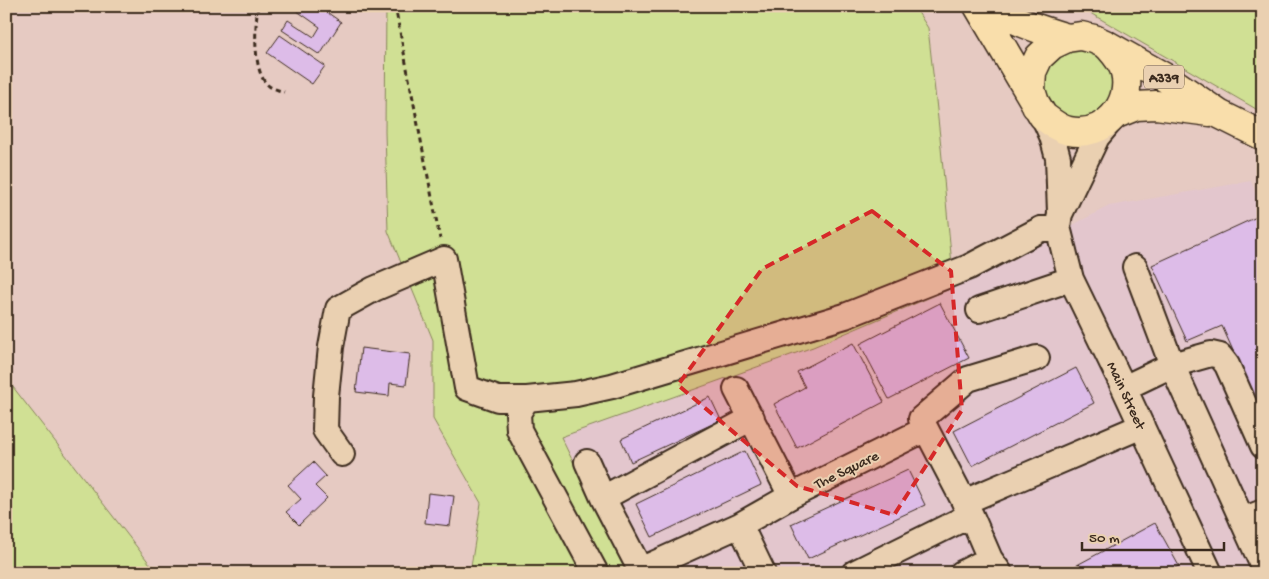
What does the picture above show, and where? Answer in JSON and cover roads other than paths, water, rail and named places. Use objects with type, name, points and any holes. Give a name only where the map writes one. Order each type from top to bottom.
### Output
[{"type":"highway","points":[[978,6],[1040,111],[1055,126],[1069,131],[1085,132],[1099,127],[1114,116],[1124,100],[1126,85],[1124,70],[1117,56],[1107,45],[1081,36],[1067,38],[1052,45],[1039,57],[1032,72],[1031,90],[1040,111]]},
{"type":"highway","points":[[994,6],[1030,26],[1067,38]]},
{"type":"highway","name":"A339","points":[[1107,45],[1171,81],[1219,114],[1263,136]]},
{"type":"highway","name":"A339","points":[[1114,116],[1136,106],[1156,105],[1219,114]]},
{"type":"street","name":"Main Street","points":[[1040,111],[1052,136],[1058,158],[1059,220],[1071,279],[1210,573]]},
{"type":"street","points":[[342,454],[325,430],[331,348],[338,309],[374,289],[444,259],[467,388],[498,399],[527,399],[576,394],[612,386],[845,316],[969,267],[1041,230],[1059,220],[1093,144],[1114,116]]},
{"type":"street","points":[[1135,267],[1172,365],[1252,516],[1263,566]]},
{"type":"street","points":[[979,310],[1071,279]]},
{"type":"street","points":[[1124,388],[1172,365],[1211,354],[1220,356],[1227,365],[1263,446]]},
{"type":"street","points":[[962,573],[995,566],[968,508],[921,420],[968,379],[1037,358]]},
{"type":"street","points":[[736,389],[791,496]]},
{"type":"street","points":[[527,399],[518,413],[519,430],[596,573]]},
{"type":"street","points":[[603,498],[752,418]]},
{"type":"street","points":[[854,573],[968,508],[1142,426]]},
{"type":"street","name":"The Square","points":[[641,571],[740,525],[791,496],[926,430]]},
{"type":"street","points":[[587,462],[603,498],[641,571]]},
{"type":"street","points":[[740,525],[763,573]]}]
